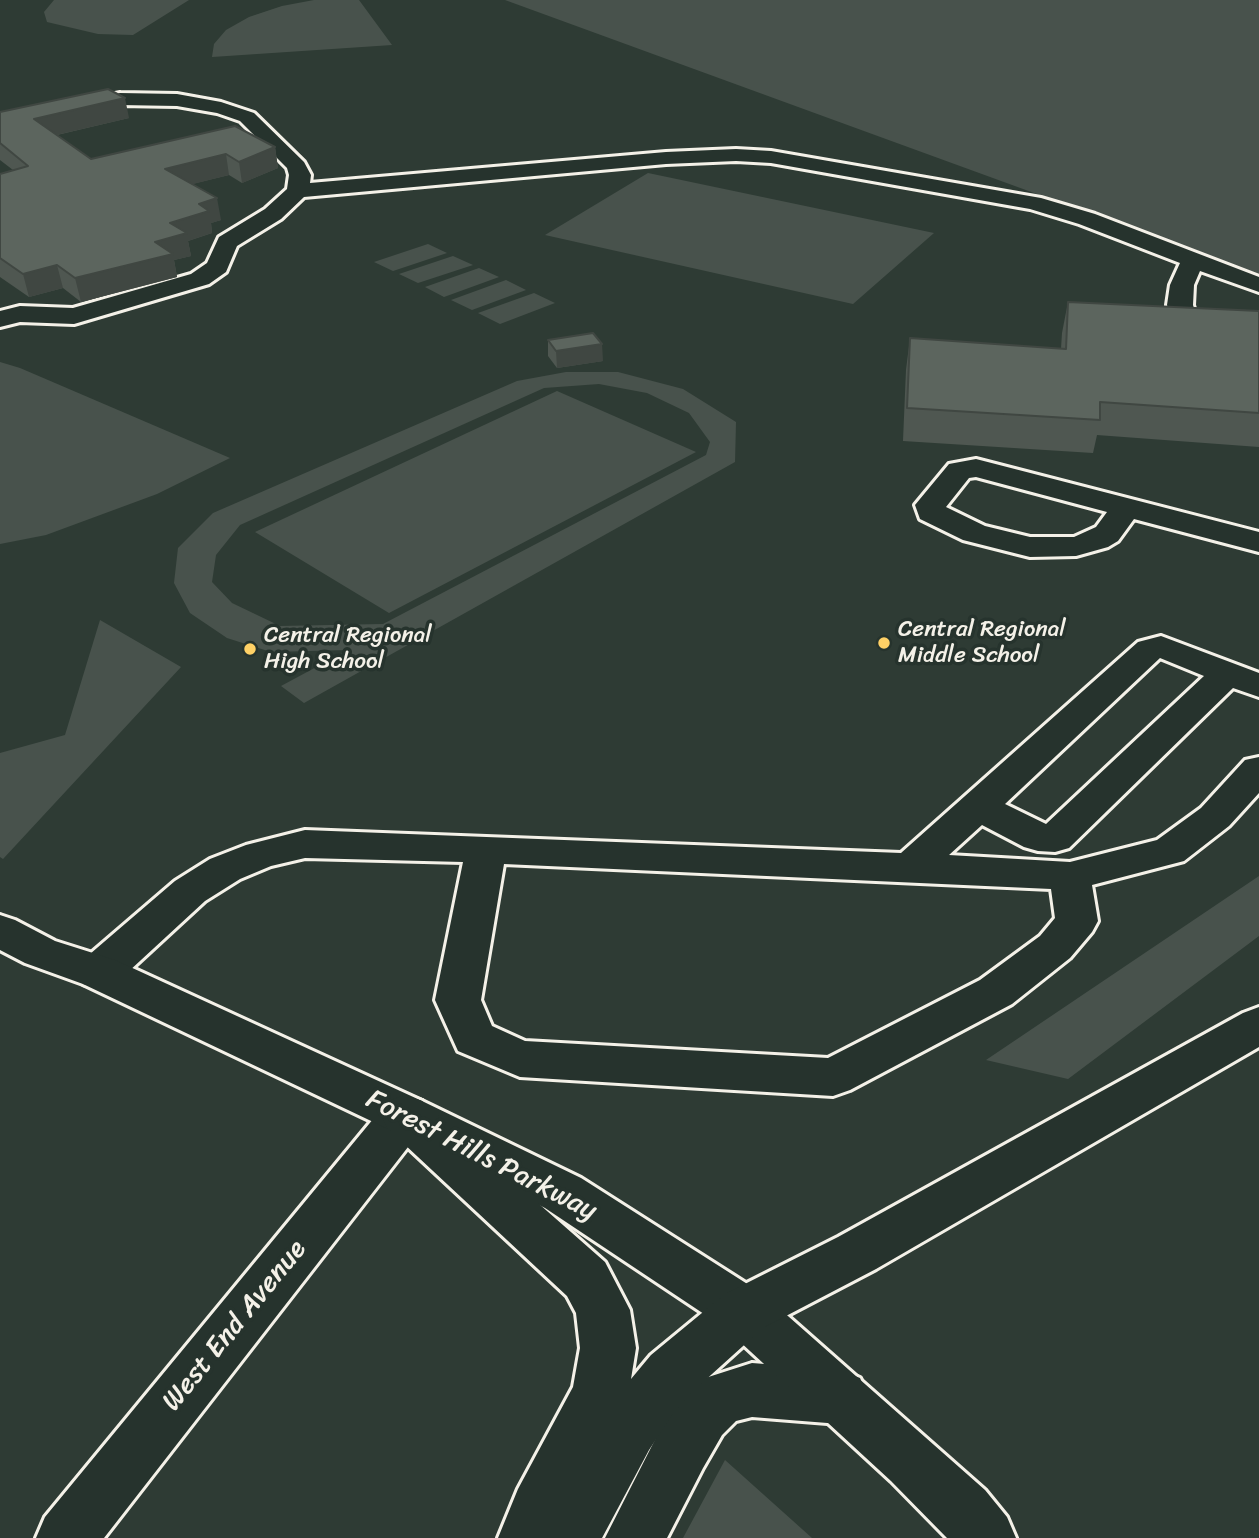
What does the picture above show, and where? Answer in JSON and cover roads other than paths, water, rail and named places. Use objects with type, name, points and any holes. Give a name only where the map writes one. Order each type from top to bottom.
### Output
[{"type":"main road","points":[[0,124],[120,99],[177,100],[221,108],[247,117],[297,166],[300,175],[298,191]]},
{"type":"main road","points":[[0,298],[10,317],[74,316],[200,279],[218,267],[227,242],[272,214],[298,191],[666,158],[736,155],[771,157],[1033,203],[1087,219],[1259,285]]},
{"type":"main road","points":[[1188,332],[1180,305],[1182,285],[1193,260]]},
{"type":"main road","points":[[1126,508],[1107,534],[1097,540],[1056,548],[1030,547],[974,533],[931,512],[930,505],[960,470],[976,468],[1259,542]]},
{"type":"main road","points":[[911,867],[977,806],[1150,649],[1161,646],[1243,680],[1055,838],[1038,837],[977,806]]},
{"type":"main road","points":[[99,972],[190,891],[225,869],[260,855],[305,844],[911,867],[1070,876],[1170,850],[1215,817],[1259,769]]},
{"type":"main road","points":[[486,850],[458,1000],[474,1038],[520,1059],[833,1077],[996,992],[1055,947],[1077,921],[1070,876]]},
{"type":"main road","name":"Forest Hills Parkway","points":[[0,931],[40,952],[99,972],[405,1115],[563,1193],[744,1311],[912,1461],[964,1511],[986,1538]]},
{"type":"main road","points":[[569,1538],[629,1430],[652,1396],[671,1374],[744,1311],[857,1253],[1259,1025]]},
{"type":"main road","points":[[405,1115],[586,1279],[603,1310],[608,1349],[600,1393],[539,1510],[528,1538]]},
{"type":"main road","name":"West End Avenue","points":[[66,1538],[405,1115]]},
{"type":"main road","points":[[635,1538],[682,1448],[702,1416],[719,1399],[752,1390],[840,1397]]},
{"type":"place","name":"Central Regional Middle School","points":[[884,643]]},
{"type":"place","name":"Central Regional High School","points":[[250,649]]}]
